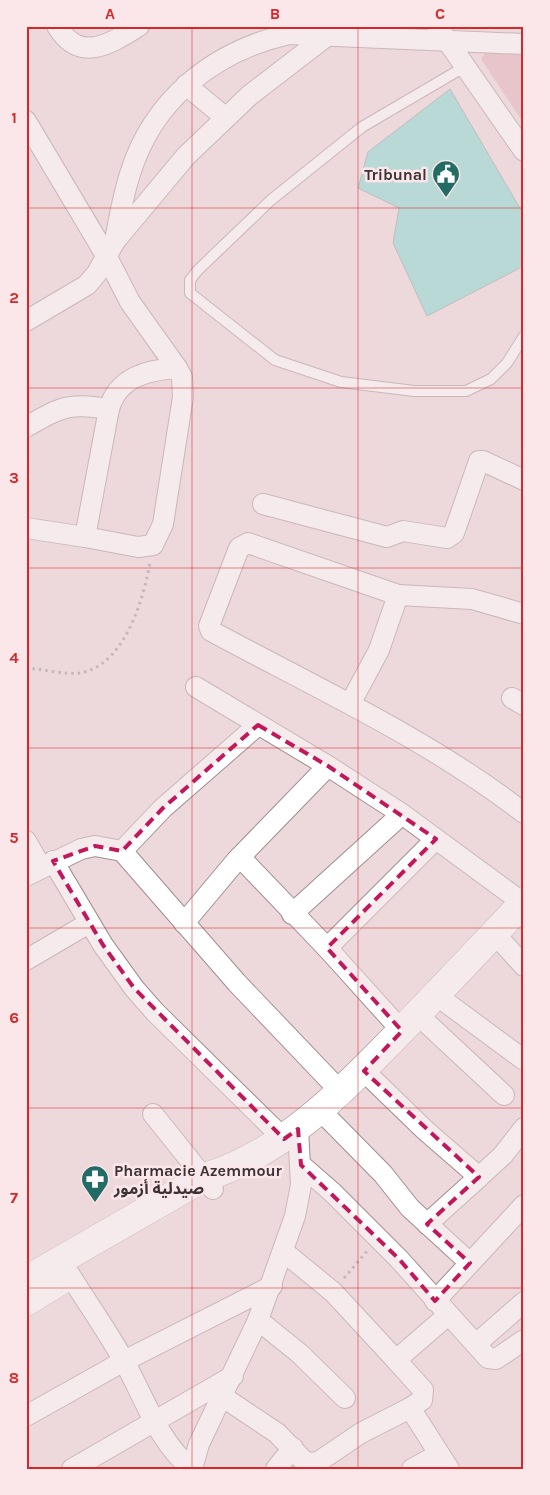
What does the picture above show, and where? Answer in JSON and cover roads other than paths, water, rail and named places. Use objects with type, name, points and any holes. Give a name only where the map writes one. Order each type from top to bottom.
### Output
[{"type":"main road","points":[[26,1302],[65,1268],[291,1134],[364,1071],[495,934],[523,902]]},
{"type":"main road","points":[[26,1280],[65,1268]]},
{"type":"street","points":[[57,26],[72,45],[85,48],[110,43],[139,26]]},
{"type":"street","points":[[111,249],[130,172],[145,140],[163,111],[186,85],[207,68],[245,46],[289,34],[316,32],[441,33],[518,44],[521,26]]},
{"type":"street","points":[[26,321],[87,285],[111,249],[186,156],[276,74],[316,32]]},
{"type":"street","points":[[441,33],[524,151]]},
{"type":"street","points":[[186,85],[226,118]]},
{"type":"street","points":[[26,121],[111,249],[130,302],[182,377],[183,397],[163,524],[153,545],[138,547],[26,528]]},
{"type":"street","points":[[85,537],[109,409],[117,390],[133,378],[152,370],[177,368]]},
{"type":"street","points":[[26,426],[46,415],[77,404],[109,409]]},
{"type":"street","points":[[263,504],[387,537],[403,532],[447,538],[454,533],[479,461],[483,461],[524,480]]},
{"type":"street","points":[[524,614],[472,599],[398,594],[248,543],[239,548],[212,616],[210,628],[350,704],[480,779],[524,813]]},
{"type":"street","points":[[350,704],[379,650],[398,594]]},
{"type":"street","points":[[196,687],[328,766],[402,814],[523,902]]},
{"type":"street","points":[[122,852],[163,808],[258,724]]},
{"type":"street","points":[[184,923],[240,857],[328,766]]},
{"type":"street","points":[[292,914],[402,814]]},
{"type":"street","points":[[327,948],[436,839]]},
{"type":"street","points":[[26,841],[40,868],[88,922],[134,988],[155,1012],[291,1134],[301,1165],[301,1185],[295,1216],[272,1286],[233,1376],[199,1444],[192,1469],[174,1452],[154,1420],[124,1361],[65,1268]]},
{"type":"street","points":[[40,868],[81,849],[95,846],[122,852],[237,983],[340,1091]]},
{"type":"street","points":[[240,857],[292,914],[410,1023],[504,1095]]},
{"type":"street","points":[[26,960],[88,922]]},
{"type":"street","points":[[495,934],[524,966]]},
{"type":"street","points":[[436,995],[524,1060]]},
{"type":"street","points":[[364,1071],[426,1131],[480,1177]]},
{"type":"street","points":[[319,1109],[383,1174],[410,1208],[470,1263]]},
{"type":"street","points":[[153,1114],[215,1179]]},
{"type":"street","points":[[427,1224],[503,1155],[524,1128]]},
{"type":"street","points":[[301,1165],[332,1192],[378,1238],[488,1358],[494,1360],[524,1340]]},
{"type":"street","points":[[396,1360],[441,1308],[470,1263],[524,1205]]},
{"type":"street","points":[[223,1397],[265,1424],[293,1448],[306,1463],[313,1463],[361,1433],[422,1400],[424,1390],[333,1292],[284,1252]]},
{"type":"street","points":[[26,1416],[124,1361],[272,1286]]},
{"type":"street","points":[[476,1344],[524,1302]]},
{"type":"street","points":[[258,1320],[299,1353],[345,1398]]},
{"type":"street","points":[[72,1469],[233,1376]]},
{"type":"street","points":[[410,1408],[444,1462],[412,1469]]},
{"type":"street","points":[[276,1469],[293,1448]]},
{"type":"lane","points":[[466,66],[362,127],[271,200],[198,270],[190,280],[190,293],[275,360],[341,382],[414,391],[466,391],[492,379],[513,356],[524,336]]},
{"type":"place","name":"Tribunal","points":[[446,198]]},
{"type":"place","name":"Pharmacie Azemmour صيدلية أزمور","points":[[95,1203]]}]
